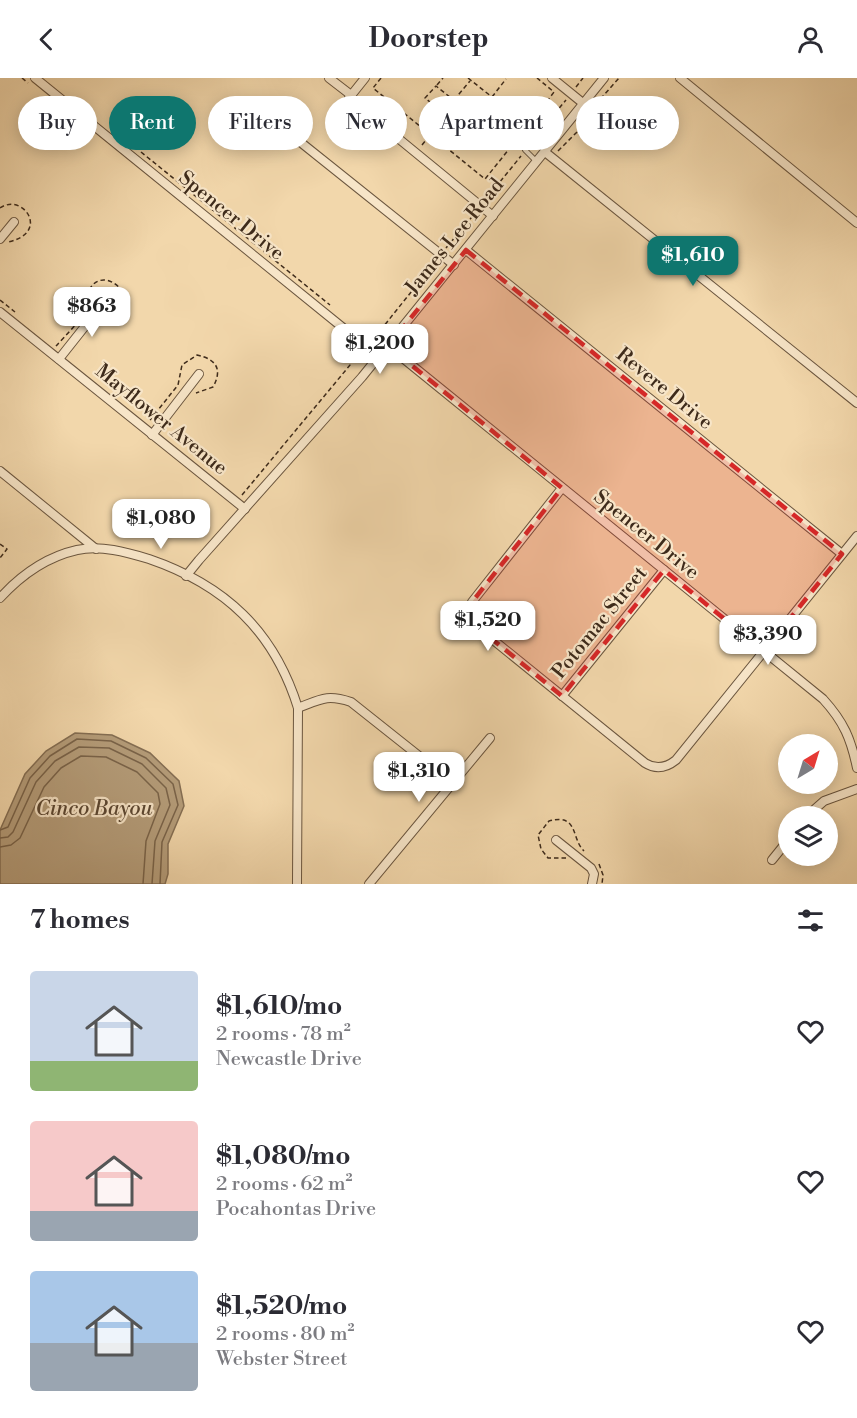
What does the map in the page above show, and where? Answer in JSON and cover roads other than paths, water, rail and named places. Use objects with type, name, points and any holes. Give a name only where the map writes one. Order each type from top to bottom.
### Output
[{"type":"street","name":"Spencer Drive","points":[[35,78],[379,357]]},
{"type":"street","points":[[329,78],[351,95]]},
{"type":"street","points":[[365,78],[349,98],[494,216]]},
{"type":"street","points":[[552,78],[576,97]]},
{"type":"street","name":"James Lee Road","points":[[590,96],[604,78]]},
{"type":"street","points":[[680,78],[857,223]]},
{"type":"street","name":"James Lee Road","points":[[564,129],[576,114]]},
{"type":"street","points":[[310,150],[454,265]]},
{"type":"street","name":"James Lee Road","points":[[186,576],[379,357],[547,150]]},
{"type":"street","points":[[549,150],[857,403]]},
{"type":"street","points":[[0,238],[14,222]]},
{"type":"street","name":"Revere Drive","points":[[466,250],[842,554]]},
{"type":"street","points":[[59,359],[105,301]]},
{"type":"street","name":"Mayflower Avenue","points":[[0,312],[245,509]]},
{"type":"street","name":"Spencer Drive","points":[[388,346],[823,699],[834,711],[851,741],[857,768]]},
{"type":"street","points":[[152,435],[199,374]]},
{"type":"street","points":[[0,471],[96,549]]},
{"type":"street","points":[[562,488],[472,602],[470,611],[476,626],[650,766],[661,767],[676,760],[857,536]]},
{"type":"street","points":[[0,598],[28,572],[50,560],[78,550],[128,552],[170,568],[215,591],[252,623],[279,659],[298,708],[297,884]]},
{"type":"street","name":"Potomac Street","points":[[562,696],[664,570]]},
{"type":"street","points":[[298,708],[324,698],[336,697],[351,702],[453,783]]},
{"type":"street","points":[[369,884],[490,738]]},
{"type":"street","points":[[818,806],[824,801],[857,789]]},
{"type":"street","points":[[556,840],[591,868],[594,874],[592,884]]},
{"type":"street","points":[[772,860],[778,853]]},
{"type":"lane","points":[[525,150],[537,162]]},
{"type":"water","name":"Cinco Bayou","points":[[75,733],[112,735],[150,753],[179,781],[184,806],[168,844],[168,874],[165,884],[0,884],[0,830],[25,774],[46,751]]}]
